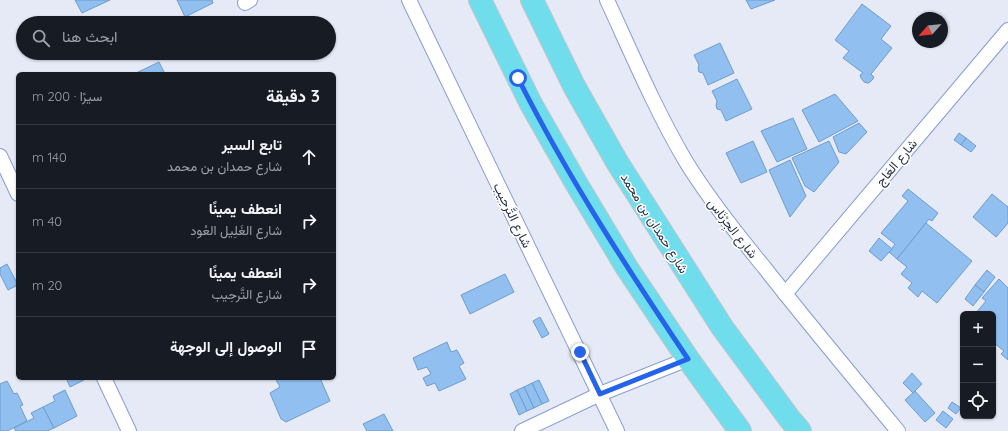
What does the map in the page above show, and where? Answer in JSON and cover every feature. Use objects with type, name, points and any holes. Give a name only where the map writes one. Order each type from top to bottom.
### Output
[{"type":"main road","points":[[480,0],[531,104],[627,268],[688,359],[740,431]]},
{"type":"main road","name":"شارع حمدان بن محمد","points":[[532,0],[574,86],[616,162],[722,327],[800,431]]},
{"type":"street","name":"شارع التَّرحِيب","points":[[409,0],[617,431]]},
{"type":"street","name":"شارع الجِرْنَاس","points":[[608,0],[666,127],[685,161],[707,194],[784,294],[898,431]]},
{"type":"street","name":"شارع العَاج","points":[[784,294],[1008,30]]},
{"type":"street","points":[[0,156],[16,190]]},
{"type":"street","points":[[522,431],[600,394],[688,359]]},
{"type":"street","points":[[105,380],[129,431]]},
{"type":"building","points":[[75,0],[110,0],[82,13]]},
{"type":"building","points":[[177,0],[212,0],[213,3],[185,16]]},
{"type":"building","points":[[746,0],[775,0],[751,9]]},
{"type":"building","points":[[862,4],[891,26],[881,39],[892,48],[871,74],[874,77],[869,83],[864,82],[861,78],[860,75],[863,73],[843,58],[849,51],[835,40]]},
{"type":"building","points":[[720,43],[734,73],[708,85],[703,73],[699,72],[699,65],[694,55]]},
{"type":"building","points":[[159,62],[164,72],[138,72]]},
{"type":"building","points":[[737,79],[752,109],[726,121],[721,110],[717,109],[717,101],[712,91]]},
{"type":"building","points":[[835,94],[858,121],[819,142],[802,110]]},
{"type":"building","points":[[793,118],[807,149],[777,162],[761,131]]},
{"type":"building","points":[[859,123],[867,132],[846,154],[839,152],[833,137]]},
{"type":"building","points":[[959,133],[966,138],[961,145],[954,140]]},
{"type":"building","points":[[966,138],[976,146],[971,152],[961,145]]},
{"type":"building","points":[[753,141],[767,172],[741,183],[726,153]]},
{"type":"building","points":[[829,141],[839,162],[814,192],[805,186],[792,158]]},
{"type":"building","points":[[790,160],[806,196],[790,217],[769,170]]},
{"type":"building","points":[[908,189],[938,213],[932,221],[929,219],[897,259],[889,252],[895,244],[881,233],[908,201],[902,196]]},
{"type":"building","points":[[992,194],[1008,207],[1008,223],[996,237],[973,217]]},
{"type":"building","points":[[926,223],[972,261],[937,303],[922,291],[918,297],[908,288],[912,283],[901,274],[907,267],[897,259]]},
{"type":"building","points":[[879,238],[892,249],[881,261],[869,251]]},
{"type":"building","points":[[7,264],[16,281],[16,286],[8,290],[0,274],[0,268]]},
{"type":"building","points":[[987,270],[995,277],[984,292],[975,285]]},
{"type":"building","points":[[505,274],[514,292],[470,314],[461,295]]},
{"type":"building","points":[[999,279],[1008,288],[1008,360],[1001,354],[1004,351],[996,344],[996,311],[978,311],[986,301],[982,298]]},
{"type":"building","points":[[975,285],[984,292],[973,306],[965,299]]},
{"type":"building","points":[[540,317],[549,334],[542,338],[533,321]]},
{"type":"building","points":[[447,342],[451,352],[457,350],[464,363],[459,366],[466,379],[439,391],[435,383],[427,386],[423,378],[431,374],[427,367],[418,370],[413,358]]},
{"type":"building","points":[[912,373],[922,384],[913,393],[903,383]]},
{"type":"building","points":[[67,380],[84,380],[70,387]]},
{"type":"building","points":[[276,380],[321,380],[330,401],[286,422],[281,419],[270,393],[280,387]]},
{"type":"building","points":[[539,380],[549,401],[542,404],[532,383]]},
{"type":"building","points":[[7,381],[14,394],[17,393],[23,405],[20,406],[27,421],[7,431],[0,431],[0,384]]},
{"type":"building","points":[[532,383],[542,404],[534,408],[524,387]]},
{"type":"building","points":[[524,387],[534,408],[527,411],[517,390]]},
{"type":"building","points":[[65,390],[77,416],[54,428],[43,407],[55,401],[53,396]]},
{"type":"building","points":[[517,390],[527,411],[519,415],[510,394]]},
{"type":"building","points":[[915,391],[935,413],[925,422],[905,400]]},
{"type":"building","points":[[952,402],[960,407],[960,409],[956,414],[948,408]]},
{"type":"building","points":[[43,407],[54,428],[47,431],[16,431],[14,428],[34,418],[31,413]]},
{"type":"building","points":[[943,411],[953,419],[946,428],[936,420]]},
{"type":"building","points":[[384,414],[393,431],[367,431],[363,424]]},
{"type":"route","points":[[518,78],[576,183],[627,268],[688,359],[600,394],[580,352]]}]
